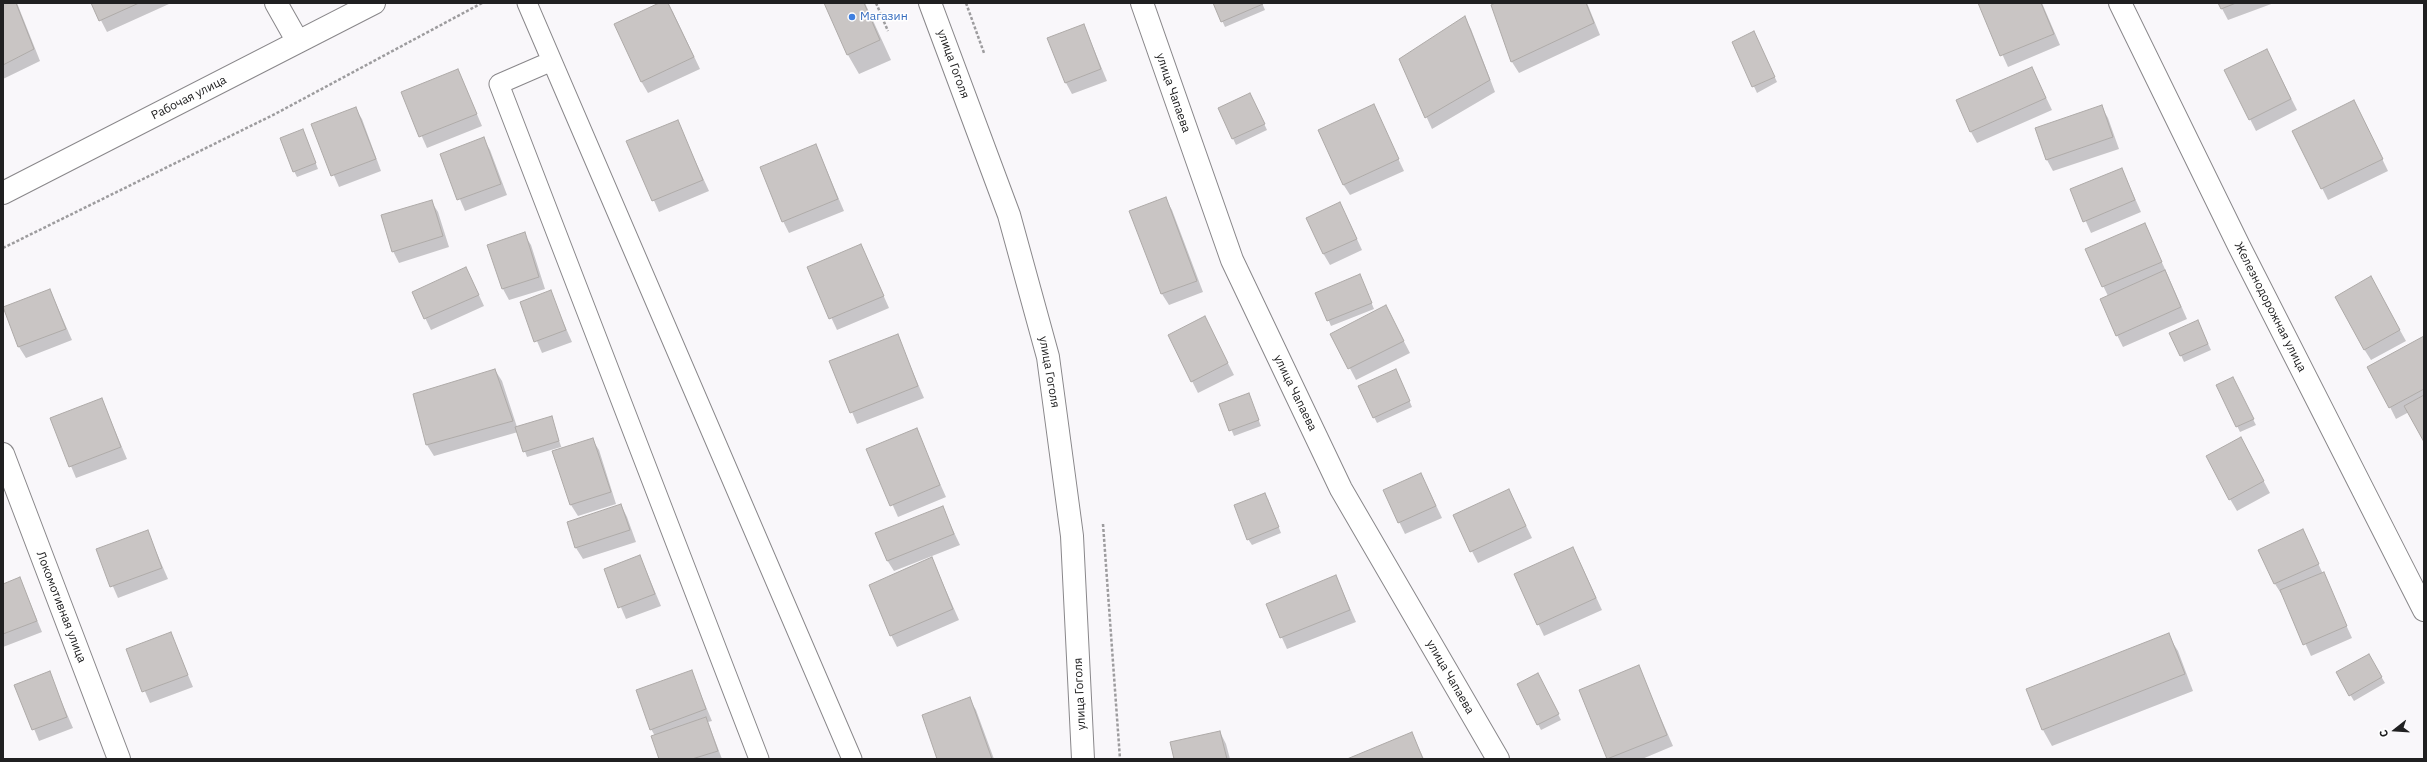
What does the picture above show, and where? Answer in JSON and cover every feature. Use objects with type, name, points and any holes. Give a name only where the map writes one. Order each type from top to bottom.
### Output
[{"type":"street","points":[[276,3],[298,42]]},
{"type":"street","name":"Рабочая улица","points":[[3,193],[374,3]]},
{"type":"street","name":"улица Гоголя","points":[[930,3],[1009,215],[1048,357],[1072,536],[1083,759]]},
{"type":"street","name":"улица Чапаева","points":[[1142,3],[1232,260],[1341,488],[1498,759]]},
{"type":"street","name":"Железнодорожная улица","points":[[2120,3],[2239,246],[2424,610]]},
{"type":"street","name":"Локомотивная улица","points":[[3,454],[119,759]]},
{"type":"lane","points":[[527,3],[852,759]]},
{"type":"lane","points":[[552,61],[498,84],[759,759]]},
{"type":"path","points":[[3,248],[275,114],[482,3]]},
{"type":"path","points":[[876,3],[888,32]]},
{"type":"building","points":[[3,3],[16,3],[34,49],[3,65]]},
{"type":"building","points":[[91,3],[139,3],[99,21]]},
{"type":"building","points":[[659,3],[668,3],[694,57],[641,82],[614,24]]},
{"type":"building","points":[[824,3],[864,3],[880,40],[847,55]]},
{"type":"building","points":[[1213,3],[1262,3],[1263,4],[1221,22]]},
{"type":"building","points":[[1495,3],[1586,3],[1594,23],[1511,62],[1491,5]]},
{"type":"building","points":[[1978,3],[2041,3],[2054,34],[2000,56]]},
{"type":"building","points":[[2218,3],[2236,3],[2221,9]]},
{"type":"building","points":[[1465,16],[1490,80],[1425,118],[1399,59]]},
{"type":"building","points":[[1084,24],[1101,69],[1065,83],[1047,38]]},
{"type":"building","points":[[1754,31],[1775,77],[1752,87],[1732,42]]},
{"type":"building","points":[[2267,49],[2291,99],[2249,120],[2224,70]]},
{"type":"building","points":[[2032,67],[2046,98],[1970,132],[1956,100]]},
{"type":"building","points":[[458,69],[477,114],[419,137],[401,92]]},
{"type":"building","points":[[1250,93],[1265,124],[1232,139],[1218,108]]},
{"type":"building","points":[[2354,100],[2383,159],[2321,189],[2292,131]]},
{"type":"building","points":[[1374,104],[1399,159],[1343,185],[1318,130]]},
{"type":"building","points":[[2102,105],[2113,137],[2046,160],[2035,128]]},
{"type":"building","points":[[356,107],[376,159],[331,176],[311,124]]},
{"type":"building","points":[[678,120],[703,180],[652,201],[626,141]]},
{"type":"building","points":[[303,129],[316,163],[293,172],[280,138]]},
{"type":"building","points":[[484,137],[501,184],[457,200],[440,154]]},
{"type":"building","points":[[816,144],[838,199],[782,222],[760,167]]},
{"type":"building","points":[[2122,168],[2135,200],[2083,222],[2070,189]]},
{"type":"building","points":[[1166,197],[1197,281],[1161,294],[1129,211]]},
{"type":"building","points":[[432,200],[443,236],[392,252],[381,215]]},
{"type":"building","points":[[1340,202],[1357,239],[1323,254],[1306,218]]},
{"type":"building","points":[[2145,223],[2162,262],[2102,287],[2085,249]]},
{"type":"building","points":[[525,232],[539,277],[502,289],[487,245]]},
{"type":"building","points":[[861,244],[884,296],[829,319],[807,267]]},
{"type":"building","points":[[466,267],[479,295],[424,319],[412,292]]},
{"type":"building","points":[[2165,270],[2181,307],[2116,336],[2100,299]]},
{"type":"building","points":[[1360,274],[1372,303],[1327,321],[1315,293]]},
{"type":"building","points":[[2371,276],[2400,330],[2364,350],[2335,297]]},
{"type":"building","points":[[50,289],[66,329],[18,347],[3,307]]},
{"type":"building","points":[[551,290],[566,330],[534,342],[520,302]]},
{"type":"building","points":[[1386,305],[1404,341],[1348,369],[1330,334]]},
{"type":"building","points":[[1205,316],[1228,363],[1191,382],[1168,335]]},
{"type":"building","points":[[2198,320],[2208,344],[2180,356],[2169,333]]},
{"type":"building","points":[[898,334],[918,386],[850,413],[829,361]]},
{"type":"building","points":[[2424,336],[2424,389],[2389,408],[2367,367]]},
{"type":"building","points":[[495,369],[513,421],[426,445],[413,394]]},
{"type":"building","points":[[1396,369],[1410,401],[1373,418],[1358,386]]},
{"type":"building","points":[[2233,377],[2254,419],[2236,427],[2216,385]]},
{"type":"building","points":[[1249,393],[1259,420],[1229,431],[1219,404]]},
{"type":"building","points":[[2424,395],[2424,442],[2404,406]]},
{"type":"building","points":[[102,398],[121,447],[69,467],[50,418]]},
{"type":"building","points":[[552,416],[559,441],[523,452],[515,427]]},
{"type":"building","points":[[917,428],[940,485],[890,506],[866,449]]},
{"type":"building","points":[[2241,437],[2264,481],[2229,500],[2206,456]]},
{"type":"building","points":[[593,438],[611,492],[570,505],[552,451]]},
{"type":"building","points":[[1421,473],[1436,506],[1398,523],[1383,490]]},
{"type":"building","points":[[1509,489],[1526,526],[1470,552],[1453,515]]},
{"type":"building","points":[[1265,493],[1279,527],[1247,540],[1234,505]]},
{"type":"building","points":[[621,504],[630,530],[575,548],[567,522]]},
{"type":"building","points":[[943,506],[954,534],[887,561],[875,533]]},
{"type":"building","points":[[2303,529],[2319,564],[2274,584],[2258,550]]},
{"type":"building","points":[[148,530],[162,568],[110,587],[96,549]]},
{"type":"building","points":[[1573,547],[1596,598],[1537,625],[1514,574]]},
{"type":"building","points":[[640,555],[655,594],[618,608],[604,569]]},
{"type":"building","points":[[932,557],[953,609],[890,636],[869,585]]},
{"type":"building","points":[[2324,572],[2347,626],[2303,645],[2280,590]]},
{"type":"building","points":[[1336,575],[1350,610],[1280,638],[1266,604]]},
{"type":"building","points":[[20,577],[37,621],[3,634],[3,584]]},
{"type":"building","points":[[171,632],[188,675],[142,692],[126,649]]},
{"type":"building","points":[[2169,633],[2185,674],[2042,730],[2026,689]]},
{"type":"building","points":[[2369,654],[2382,677],[2349,696],[2336,672]]},
{"type":"building","points":[[1639,665],[1667,735],[1607,759],[1579,690]]},
{"type":"building","points":[[692,670],[706,709],[650,730],[636,690]]},
{"type":"building","points":[[50,671],[67,717],[32,730],[14,685]]},
{"type":"building","points":[[1538,673],[1559,714],[1537,725],[1517,684]]},
{"type":"building","points":[[970,697],[992,759],[937,759],[922,715]]},
{"type":"building","points":[[706,717],[718,751],[692,759],[659,759],[651,736]]},
{"type":"building","points":[[1220,731],[1227,759],[1174,759],[1170,742]]},
{"type":"building","points":[[1412,732],[1423,759],[1347,759]]},
{"type":"place","name":"Магазин","points":[[852,17]]}]
